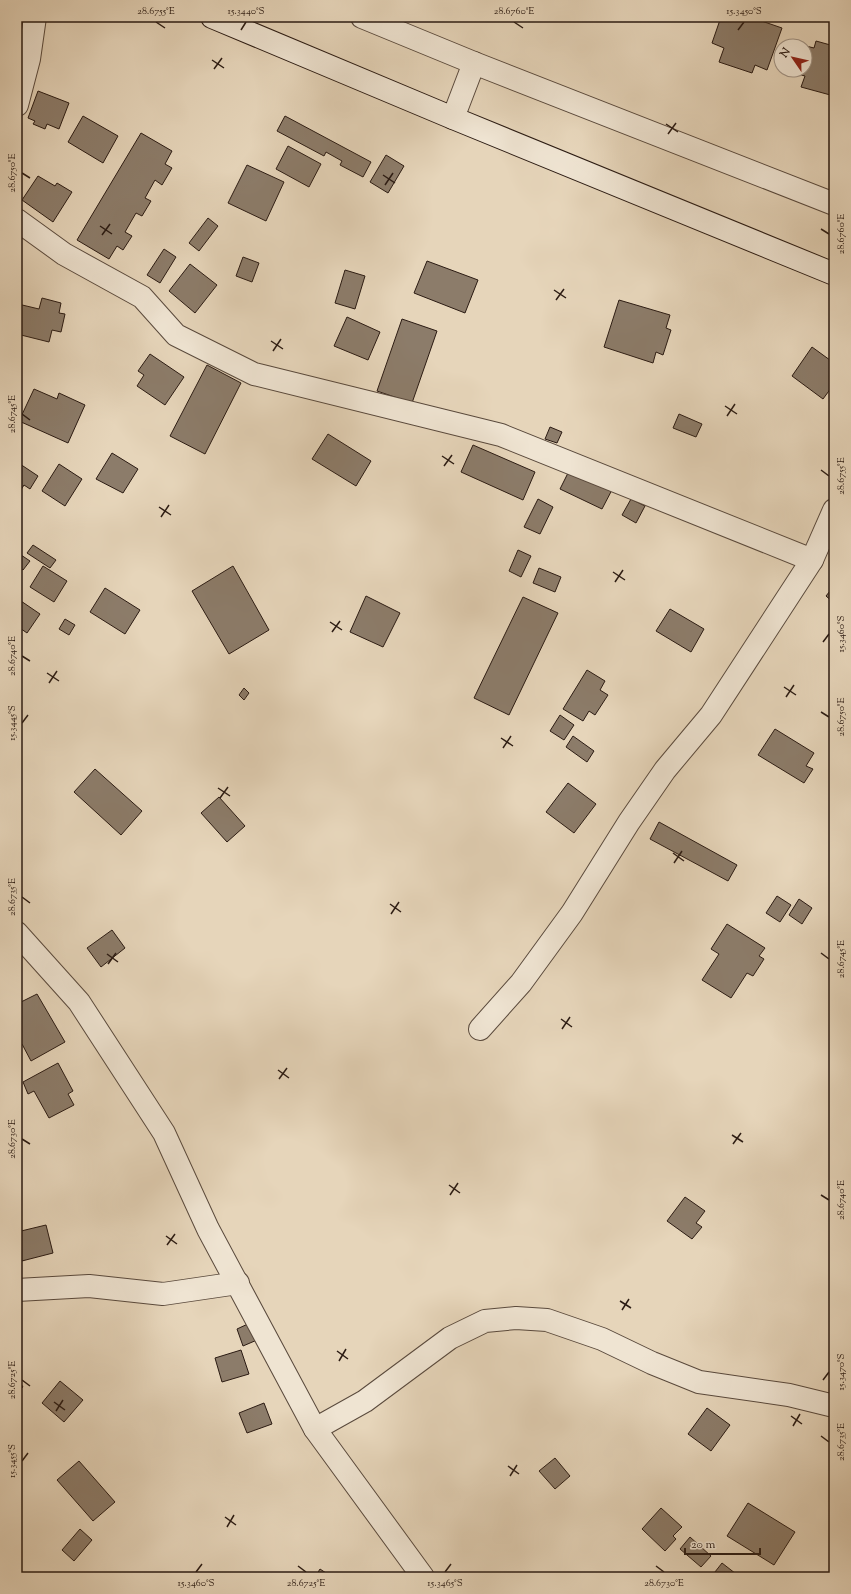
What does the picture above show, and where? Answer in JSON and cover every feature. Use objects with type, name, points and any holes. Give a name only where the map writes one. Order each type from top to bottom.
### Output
[{"type":"street","points":[[17,106],[30,59],[35,17]]},
{"type":"street","points":[[212,17],[453,118],[834,274]]},
{"type":"street","points":[[362,17],[474,63],[834,204]]},
{"type":"street","points":[[453,118],[474,63]]},
{"type":"street","points":[[17,220],[64,254],[142,297],[176,335],[254,374],[501,435],[812,560]]},
{"type":"street","points":[[480,1029],[521,983],[572,913],[629,822],[665,770],[711,716],[812,560],[834,510]]},
{"type":"street","points":[[17,934],[79,1002],[164,1133],[208,1229],[315,1430],[423,1577]]},
{"type":"street","points":[[17,1290],[89,1286],[163,1294],[238,1283]]},
{"type":"street","points":[[315,1430],[365,1401],[450,1338],[485,1322],[516,1318],[548,1320],[602,1339],[652,1363],[699,1382],[789,1395],[834,1406]]},
{"type":"building","points":[[721,17],[750,17],[782,28],[778,38],[773,38],[773,53],[767,70],[755,65],[752,73],[719,62],[724,48],[712,43]]},
{"type":"building","points":[[816,41],[834,46],[834,96],[801,87],[804,78],[813,78],[814,48]]},
{"type":"building","points":[[38,91],[69,103],[59,129],[47,124],[45,129],[33,124],[35,121],[28,118]]},
{"type":"building","points":[[83,116],[118,136],[103,163],[68,142]]},
{"type":"building","points":[[285,116],[371,162],[363,177],[340,165],[342,161],[326,152],[324,156],[277,131]]},
{"type":"building","points":[[141,133],[172,151],[165,164],[172,168],[162,185],[155,180],[145,198],[151,201],[142,216],[136,213],[125,232],[132,236],[123,250],[117,246],[109,259],[77,240]]},
{"type":"building","points":[[288,146],[321,164],[309,187],[276,169]]},
{"type":"building","points":[[386,155],[404,166],[388,193],[370,182]]},
{"type":"building","points":[[247,165],[284,182],[266,221],[228,203]]},
{"type":"building","points":[[38,176],[55,186],[57,183],[72,192],[53,222],[22,200]]},
{"type":"building","points":[[208,218],[218,226],[199,251],[189,243]]},
{"type":"building","points":[[164,249],[176,257],[160,283],[147,275]]},
{"type":"building","points":[[243,257],[259,263],[252,282],[236,276]]},
{"type":"building","points":[[427,261],[478,280],[465,313],[414,293]]},
{"type":"building","points":[[190,264],[217,285],[195,313],[169,291]]},
{"type":"building","points":[[345,270],[365,276],[355,309],[335,303]]},
{"type":"building","points":[[42,298],[61,303],[59,313],[65,314],[61,332],[52,330],[49,342],[17,334],[18,304],[39,309]]},
{"type":"building","points":[[619,300],[670,315],[666,328],[671,330],[663,355],[656,352],[653,363],[604,347]]},
{"type":"building","points":[[347,317],[380,332],[368,360],[334,346]]},
{"type":"building","points":[[402,319],[437,331],[412,403],[377,391]]},
{"type":"building","points":[[812,347],[834,363],[834,384],[823,399],[792,376]]},
{"type":"building","points":[[150,354],[184,377],[165,405],[137,386],[144,375],[138,371]]},
{"type":"building","points":[[207,365],[241,383],[205,454],[170,436]]},
{"type":"building","points":[[34,389],[57,399],[59,393],[85,405],[68,443],[19,421]]},
{"type":"building","points":[[679,414],[702,424],[696,437],[673,428]]},
{"type":"building","points":[[550,427],[562,432],[557,443],[545,439]]},
{"type":"building","points":[[328,434],[371,461],[356,486],[312,459]]},
{"type":"building","points":[[473,445],[535,472],[523,500],[461,472]]},
{"type":"building","points":[[112,453],[138,469],[123,493],[96,479]]},
{"type":"building","points":[[17,462],[38,476],[30,489],[24,485],[17,496]]},
{"type":"building","points":[[59,464],[82,479],[65,506],[42,491]]},
{"type":"building","points":[[572,465],[614,486],[602,509],[560,489]]},
{"type":"building","points":[[538,499],[553,507],[540,534],[524,527]]},
{"type":"building","points":[[631,499],[645,506],[636,523],[622,515]]},
{"type":"building","points":[[33,545],[56,560],[50,568],[27,553]]},
{"type":"building","points":[[518,550],[531,556],[521,577],[509,571]]},
{"type":"building","points":[[21,555],[30,561],[23,570],[17,566],[17,562]]},
{"type":"building","points":[[43,566],[67,581],[54,602],[30,587]]},
{"type":"building","points":[[233,566],[269,630],[229,654],[192,591]]},
{"type":"building","points":[[539,568],[561,577],[555,592],[533,583]]},
{"type":"building","points":[[834,586],[834,603],[826,596]]},
{"type":"building","points":[[105,588],[140,610],[125,634],[90,612]]},
{"type":"building","points":[[366,596],[400,613],[383,647],[350,632]]},
{"type":"building","points":[[523,597],[558,613],[509,715],[474,698]]},
{"type":"building","points":[[18,599],[40,614],[27,633],[17,626]]},
{"type":"building","points":[[670,609],[704,629],[691,652],[656,631]]},
{"type":"building","points":[[65,619],[75,625],[69,635],[59,629]]},
{"type":"building","points":[[587,670],[605,681],[600,690],[608,695],[595,715],[589,711],[583,721],[563,709]]},
{"type":"building","points":[[244,688],[249,693],[244,700],[239,695]]},
{"type":"building","points":[[560,715],[574,725],[564,740],[550,731]]},
{"type":"building","points":[[775,729],[814,753],[806,766],[813,769],[804,783],[758,755]]},
{"type":"building","points":[[573,736],[594,751],[587,762],[566,747]]},
{"type":"building","points":[[95,769],[142,811],[121,835],[74,792]]},
{"type":"building","points":[[568,783],[596,804],[574,833],[546,812]]},
{"type":"building","points":[[219,797],[245,826],[227,842],[201,813]]},
{"type":"building","points":[[659,822],[737,865],[728,881],[650,839]]},
{"type":"building","points":[[777,896],[791,905],[780,922],[766,913]]},
{"type":"building","points":[[799,899],[812,908],[802,924],[789,915]]},
{"type":"building","points":[[727,924],[765,948],[759,956],[764,959],[753,976],[747,973],[731,998],[702,980],[719,954],[711,949]]},
{"type":"building","points":[[112,930],[125,948],[101,967],[87,948]]},
{"type":"building","points":[[37,994],[65,1042],[31,1061],[22,1044],[17,1047],[17,1004]]},
{"type":"building","points":[[58,1063],[73,1091],[68,1094],[74,1105],[49,1118],[34,1091],[28,1094],[23,1082]]},
{"type":"building","points":[[685,1197],[705,1211],[696,1223],[702,1227],[692,1239],[667,1221]]},
{"type":"building","points":[[46,1225],[53,1253],[18,1262],[17,1232]]},
{"type":"building","points":[[250,1323],[257,1340],[243,1346],[237,1329]]},
{"type":"building","points":[[241,1350],[249,1374],[222,1382],[215,1358]]},
{"type":"building","points":[[17,1378],[23,1387],[17,1391]]},
{"type":"building","points":[[60,1381],[83,1400],[64,1422],[42,1403]]},
{"type":"building","points":[[264,1403],[272,1424],[247,1433],[239,1413]]},
{"type":"building","points":[[707,1408],[730,1425],[711,1451],[688,1434]]},
{"type":"building","points":[[555,1458],[570,1476],[555,1489],[539,1471]]},
{"type":"building","points":[[79,1461],[115,1502],[93,1521],[57,1480]]},
{"type":"building","points":[[748,1503],[795,1532],[774,1565],[727,1536]]},
{"type":"building","points":[[661,1508],[682,1527],[673,1536],[676,1539],[665,1551],[642,1529]]},
{"type":"building","points":[[80,1529],[92,1540],[74,1561],[62,1550]]},
{"type":"building","points":[[690,1537],[711,1556],[701,1567],[680,1549]]},
{"type":"building","points":[[722,1563],[740,1577],[711,1577]]},
{"type":"building","points":[[320,1569],[332,1577],[315,1577]]}]
